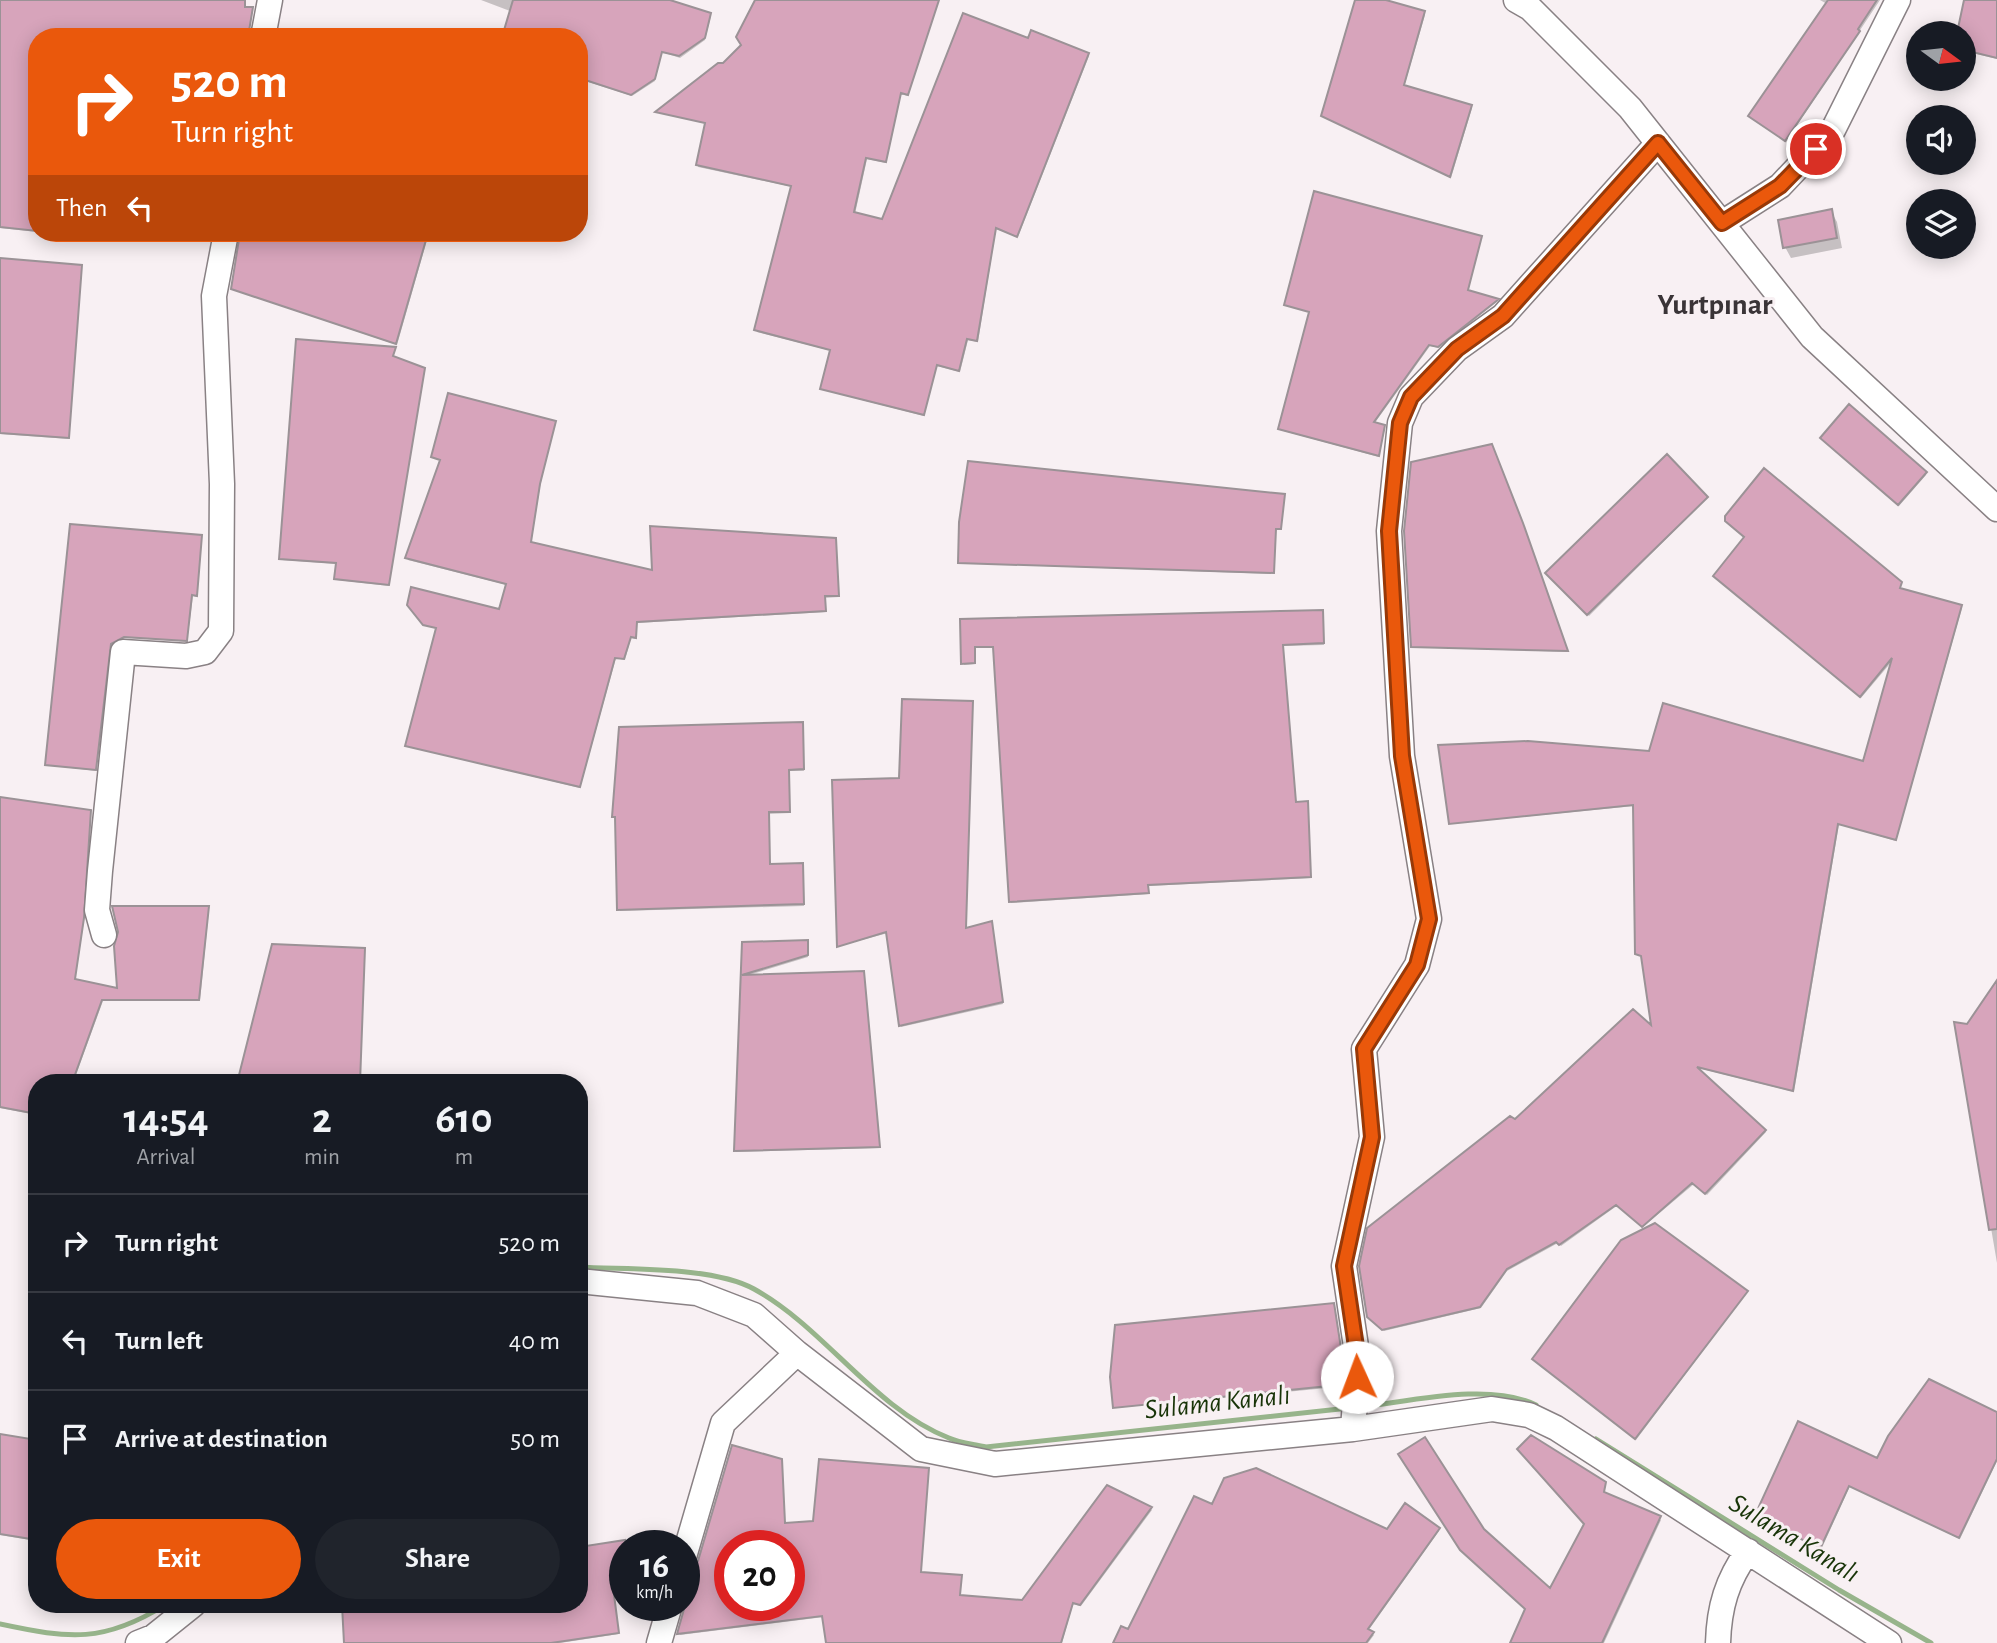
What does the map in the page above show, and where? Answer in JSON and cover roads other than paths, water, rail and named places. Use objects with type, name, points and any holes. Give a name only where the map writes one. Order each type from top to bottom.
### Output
[{"type":"street","points":[[265,28],[270,0]]},
{"type":"street","points":[[1516,0],[1530,8],[1630,108],[1812,337],[1997,509]]},
{"type":"street","points":[[1722,223],[1780,186],[1833,130],[1898,0]]},
{"type":"street","points":[[1353,1429],[1358,1360],[1344,1266],[1372,1137],[1364,1049],[1417,965],[1429,919],[1417,862],[1401,743],[1389,531],[1400,423],[1411,397],[1457,349],[1503,316],[1658,143]]},
{"type":"street","points":[[104,934],[97,911],[124,652],[186,656],[205,652],[221,631],[222,484],[214,296],[224,242]]},
{"type":"street","points":[[588,1282],[697,1293],[754,1315],[797,1353],[921,1449],[995,1464],[1353,1429],[1492,1409],[1529,1415],[1556,1428],[1889,1643]]},
{"type":"street","points":[[692,1530],[723,1423],[797,1353]]},
{"type":"street","points":[[1718,1643],[1719,1614],[1731,1575],[1748,1551]]},
{"type":"street","points":[[138,1643],[153,1637],[183,1613]]},
{"type":"street","points":[[659,1643],[665,1621]]},
{"type":"waterway","name":"Sulama Kanalı","points":[[588,1267],[645,1269],[716,1276],[754,1289],[780,1305],[804,1325],[896,1408],[949,1438],[986,1447],[1349,1408]]},
{"type":"waterway","name":"Sulama Kanalı","points":[[1362,1407],[1474,1394],[1517,1398],[1536,1405]]},
{"type":"waterway","name":"Sulama Kanalı","points":[[1596,1439],[1839,1590],[1931,1643]]},
{"type":"waterway","name":"Sulama Kanalı","points":[[0,1624],[47,1633],[86,1634],[123,1626],[150,1613]]},
{"type":"district","name":"Yurtpınar","points":[[1715,304]]}]
